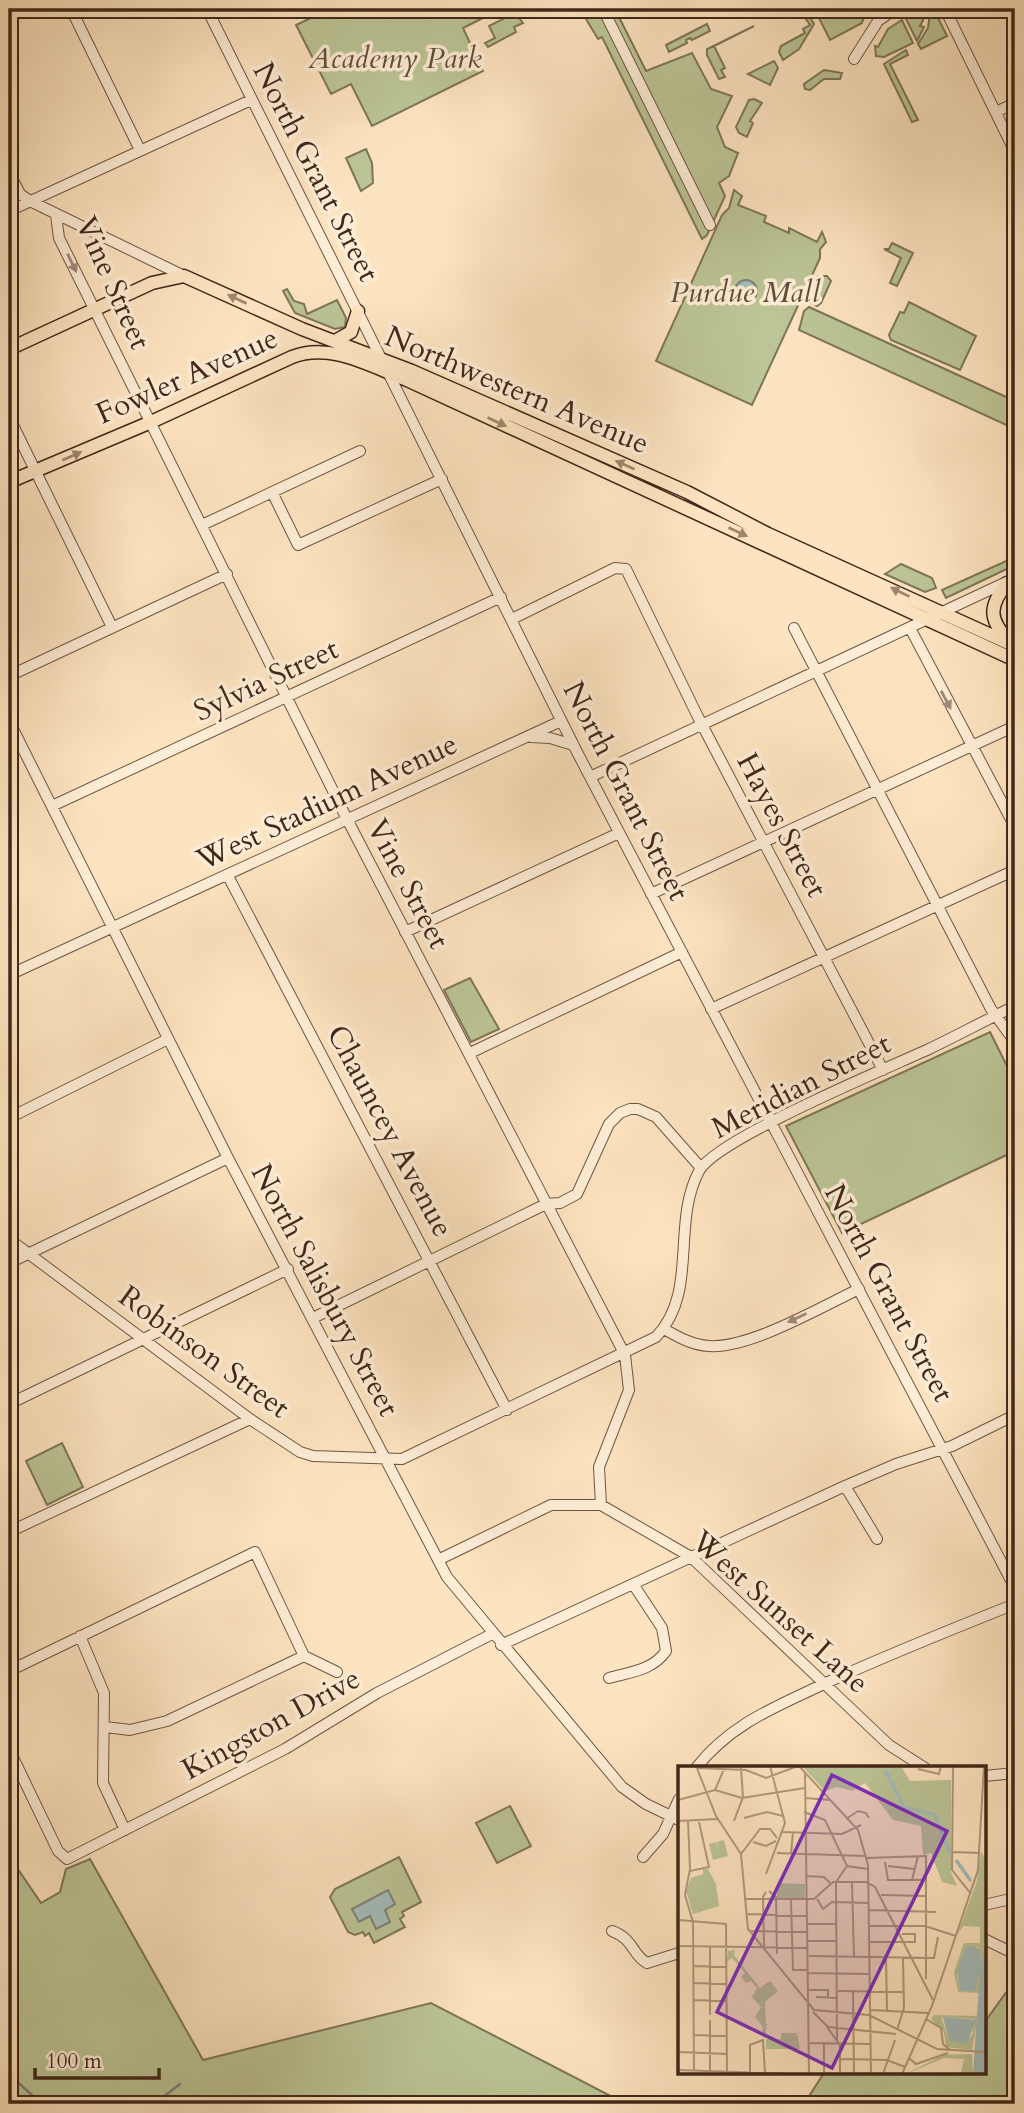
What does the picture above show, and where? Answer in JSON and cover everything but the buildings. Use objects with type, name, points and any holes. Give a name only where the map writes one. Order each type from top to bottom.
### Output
[{"type":"main road","points":[[9,349],[152,283],[184,276]]},
{"type":"main road","name":"Northwestern Avenue","points":[[184,276],[302,329],[383,360],[687,492],[768,534],[1013,645]]},
{"type":"main road","points":[[335,341],[351,331],[358,311]]},
{"type":"main road","points":[[292,357],[304,341],[302,329]]},
{"type":"main road","name":"Fowler Avenue","points":[[9,482],[311,351],[333,352],[390,374]]},
{"type":"main road","name":"Northwestern Avenue","points":[[390,374],[1015,660]]},
{"type":"main road","points":[[1011,581],[995,597],[991,614],[996,626],[1013,645]]},
{"type":"street","points":[[71,9],[140,150]]},
{"type":"street","name":"North Grant Street","points":[[207,9],[573,746],[1015,1588]]},
{"type":"street","points":[[603,9],[710,225]]},
{"type":"street","points":[[855,59],[878,21],[895,9]]},
{"type":"street","points":[[945,9],[1015,152]]},
{"type":"street","points":[[9,211],[251,100]]},
{"type":"street","points":[[996,112],[1015,103]]},
{"type":"street","name":"Northwestern Avenue","points":[[9,172],[20,194],[30,201],[184,276]]},
{"type":"street","name":"Vine Street","points":[[56,215],[57,234],[346,819],[625,1354],[629,1390],[599,1467],[601,1505]]},
{"type":"street","points":[[9,417],[112,627]]},
{"type":"street","points":[[202,525],[360,451]]},
{"type":"street","points":[[272,492],[298,545],[442,479]]},
{"type":"street","name":"Hayes Street","points":[[512,619],[619,567],[627,571],[702,726],[883,1070]]},
{"type":"street","points":[[9,676],[227,574]]},
{"type":"street","points":[[590,777],[1011,581]]},
{"type":"street","name":"Sylvia Street","points":[[52,806],[501,597]]},
{"type":"street","points":[[794,628],[995,1016],[1015,1042]]},
{"type":"street","points":[[910,628],[1015,827]]},
{"type":"street","name":"North Salisbury Street","points":[[9,721],[228,1158],[453,1587],[622,1787],[646,1804],[675,1818]]},
{"type":"street","name":"West Stadium Avenue","points":[[9,975],[561,721]]},
{"type":"street","points":[[651,894],[1015,726]]},
{"type":"street","points":[[527,737],[550,738],[573,746]]},
{"type":"street","points":[[405,932],[619,833]]},
{"type":"street","points":[[711,1009],[1015,870]]},
{"type":"street","name":"Chauncey Avenue","points":[[228,876],[507,1410]]},
{"type":"street","points":[[470,1053],[682,953]]},
{"type":"street","name":"Meridian Street","points":[[664,1329],[678,1302],[685,1206],[701,1168],[721,1150],[770,1123],[1015,1006]]},
{"type":"street","points":[[9,1118],[168,1039]]},
{"type":"street","points":[[313,1318],[431,1263],[546,1204],[560,1203],[577,1194],[609,1124],[620,1113],[630,1109],[638,1109],[656,1117],[701,1168]]},
{"type":"street","points":[[9,1264],[228,1158]]},
{"type":"street","name":"Robinson Street","points":[[9,1239],[250,1419],[306,1455],[386,1457]]},
{"type":"street","points":[[9,1404],[288,1269]]},
{"type":"street","points":[[386,1457],[402,1459],[625,1354],[656,1337],[664,1329],[694,1344],[724,1346],[751,1339],[859,1289]]},
{"type":"street","points":[[501,1644],[845,1486],[896,1464],[943,1449],[1015,1415]]},
{"type":"street","points":[[9,1532],[250,1419]]},
{"type":"street","points":[[845,1486],[877,1539]]},
{"type":"street","points":[[438,1560],[551,1505],[601,1505]]},
{"type":"street","name":"West Sunset Lane","points":[[601,1505],[691,1557],[889,1745],[922,1766]]},
{"type":"street","points":[[9,1671],[255,1552],[304,1656],[337,1672]]},
{"type":"street","points":[[609,1678],[658,1662],[666,1651],[662,1628],[633,1584]]},
{"type":"street","points":[[698,1766],[711,1750],[750,1719],[960,1624],[1015,1604]]},
{"type":"street","name":"Kingston Drive","points":[[9,1749],[58,1851],[67,1859],[285,1749],[377,1693],[492,1634]]},
{"type":"street","points":[[80,1636],[102,1683],[105,1727],[103,1783],[125,1830]]},
{"type":"street","points":[[105,1727],[130,1730],[167,1721],[304,1656]]},
{"type":"street","points":[[986,1776],[1015,1773]]},
{"type":"street","points":[[643,1857],[675,1818]]},
{"type":"street","points":[[986,1905],[1015,1898]]},
{"type":"street","points":[[612,1931],[630,1940],[639,1958],[647,1963],[678,1953]]},
{"type":"street","points":[[986,1940],[1015,1954]]},
{"type":"green space","name":"Academy Park","points":[[330,9],[501,9],[463,28],[483,71],[372,126],[351,84],[331,94],[296,25]]},
{"type":"green space","points":[[588,9],[615,9],[646,71],[692,53],[711,89],[732,96],[717,127],[725,147],[738,153],[729,176],[719,183],[725,196],[707,235],[702,239],[602,37],[598,39],[583,14]]},
{"type":"green space","points":[[799,9],[805,9],[814,24],[799,49],[783,60],[779,52],[781,46],[805,33],[803,29],[810,25]]},
{"type":"green space","points":[[823,9],[866,9],[862,23],[830,40],[819,18]]},
{"type":"green space","points":[[924,9],[927,12],[920,26],[924,27],[917,41],[906,19]]},
{"type":"green space","points":[[935,12],[947,36],[921,49],[918,44],[928,28],[930,13]]},
{"type":"green space","points":[[515,13],[523,23],[514,27],[516,32],[488,47],[485,43],[495,38],[489,26]]},
{"type":"green space","points":[[902,20],[913,43],[884,57],[876,56],[875,46],[878,47],[888,29]]},
{"type":"green space","points":[[707,24],[710,31],[692,40],[686,40],[687,43],[669,52],[666,45]]},
{"type":"green space","points":[[754,26],[714,46],[725,68],[721,70],[725,77],[719,79],[707,55],[707,49]]},
{"type":"green space","points":[[906,50],[908,55],[890,64],[918,120],[912,122],[884,64]]},
{"type":"green space","points":[[774,61],[778,68],[770,85],[748,74]]},
{"type":"green space","points":[[824,70],[842,73],[840,79],[824,79],[810,90],[805,89],[804,84]]},
{"type":"green space","points":[[749,100],[762,103],[750,121],[753,123],[747,137],[739,133],[736,127]]},
{"type":"green space","points":[[366,149],[372,163],[373,183],[361,191],[346,158]]},
{"type":"green space","name":"Purdue Mall","points":[[734,190],[742,196],[738,205],[766,216],[764,222],[789,233],[789,228],[817,242],[822,232],[826,242],[820,249],[820,258],[752,405],[656,361],[722,215],[729,208]]},
{"type":"green space","points":[[892,243],[913,253],[897,286],[890,283],[901,258],[884,249],[889,249]]},
{"type":"green space","points":[[818,276],[827,276],[831,281],[817,306],[811,303],[809,296]]},
{"type":"green space","points":[[287,289],[294,301],[304,304],[307,314],[337,300],[346,318],[345,327],[335,329],[295,313],[283,291]]},
{"type":"green space","points":[[909,302],[976,336],[960,370],[891,340],[889,335],[900,312],[904,313]]},
{"type":"green space","points":[[809,307],[1015,401],[1015,429],[799,330],[804,311]]},
{"type":"green space","points":[[1015,557],[1015,565],[946,598],[942,590]]},
{"type":"green space","points":[[901,564],[932,578],[936,588],[925,592],[885,574]]},
{"type":"green space","points":[[470,978],[499,1029],[471,1042],[444,990]]},
{"type":"green space","points":[[990,1032],[1015,1082],[1015,1151],[842,1233],[786,1126]]},
{"type":"green space","points":[[62,1443],[83,1487],[47,1505],[26,1461]]},
{"type":"green space","points":[[510,1806],[531,1846],[497,1863],[476,1823]]},
{"type":"green space","points":[[9,1856],[41,1903],[60,1892],[66,1869],[90,1859],[203,2060],[431,2003],[626,2104],[9,2104]]},
{"type":"green space","points":[[399,1857],[421,1902],[402,1912],[404,1916],[400,1919],[405,1927],[374,1943],[369,1933],[365,1936],[363,1932],[355,1935],[348,1932],[330,1897],[335,1889]]},
{"type":"green space","points":[[1015,1980],[1015,2104],[804,2104],[823,2074],[986,2074],[986,2020]]},
{"type":"water","points":[[742,280],[750,280],[757,287],[757,295],[750,302],[742,302],[735,295],[735,287]]},
{"type":"water","points":[[388,1890],[395,1904],[385,1910],[390,1922],[376,1929],[370,1916],[359,1922],[352,1909]]},
{"type":"waterway","points":[[9,2069],[14,2079],[42,2104]]},
{"type":"waterway","points":[[154,2104],[180,2084]]}]
